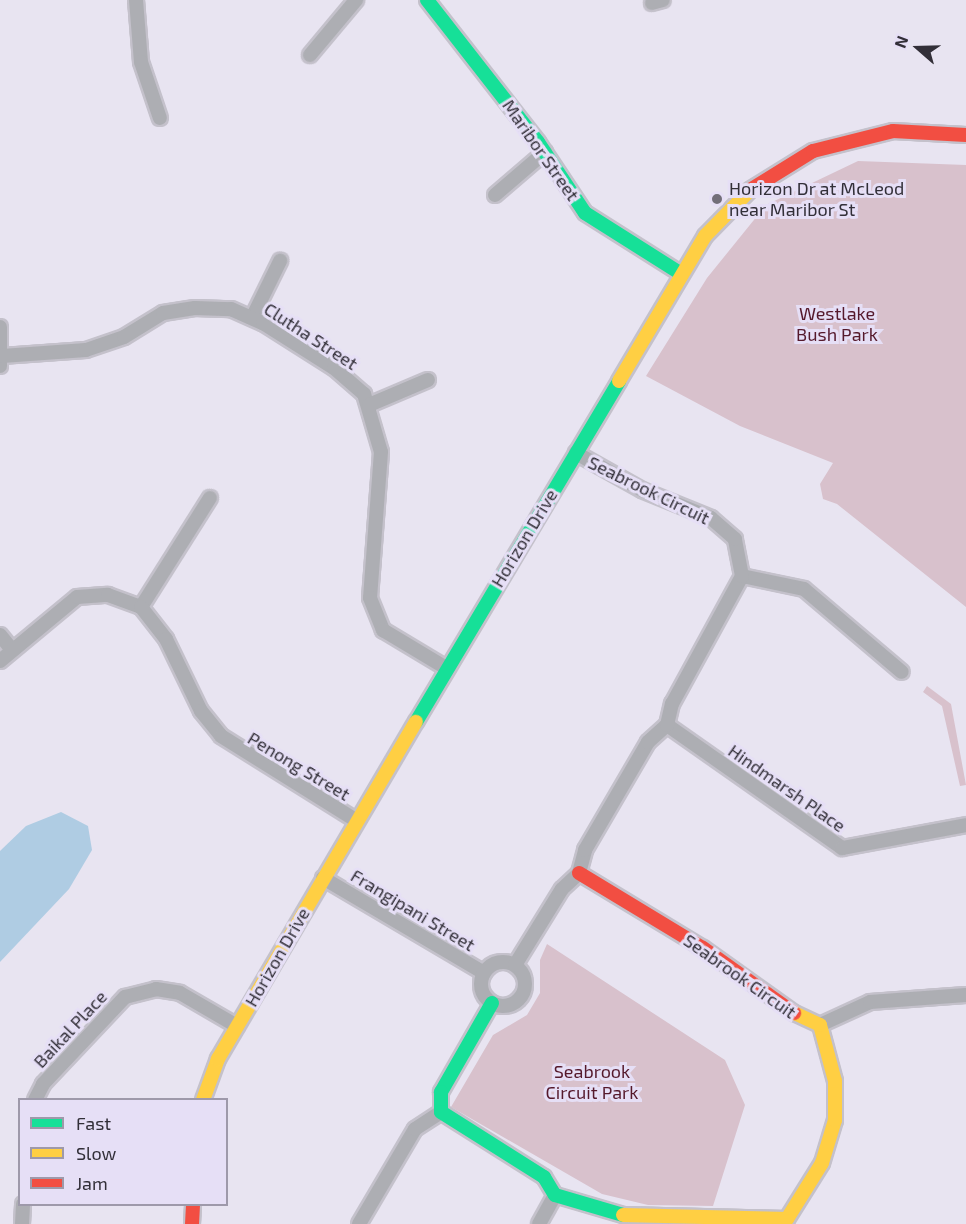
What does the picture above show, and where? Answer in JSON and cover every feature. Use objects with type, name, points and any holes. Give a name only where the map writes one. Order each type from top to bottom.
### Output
[{"type":"street","points":[[136,0],[141,62],[160,118]]},
{"type":"street","points":[[310,55],[356,0]]},
{"type":"street","name":"Maribor Street","points":[[427,0],[544,152],[585,213],[680,273]]},
{"type":"street","name":"Horizon Drive","points":[[204,1098],[237,1026],[446,669],[576,453],[680,273],[730,207],[794,160],[866,134],[920,130],[966,135]]},
{"type":"street","points":[[495,195],[544,152]]},
{"type":"street","points":[[252,318],[280,261]]},
{"type":"street","name":"Clutha Street","points":[[1,361],[86,350],[124,337],[163,313],[195,308],[231,309],[252,318],[334,368],[369,405],[381,452],[370,598],[383,630],[446,669]]},
{"type":"street","points":[[0,327],[1,361]]},
{"type":"street","points":[[369,405],[428,380]]},
{"type":"street","name":"Seabrook Circuit","points":[[576,453],[642,490],[711,518],[735,539],[742,576]]},
{"type":"street","points":[[0,661],[77,597],[108,595],[141,607],[210,498]]},
{"type":"street","points":[[515,965],[562,889],[579,873],[585,850],[648,742],[667,725],[672,704],[742,576],[804,589],[902,672]]},
{"type":"street","name":"Penong Street","points":[[141,607],[166,639],[201,711],[221,736],[357,821]]},
{"type":"street","points":[[0,635],[12,650]]},
{"type":"street","name":"Hindmarsh Place","points":[[667,725],[842,848],[966,825]]},
{"type":"street","name":"Seabrook Circuit","points":[[579,873],[703,948],[804,1020],[820,1024]]},
{"type":"street","name":"Frangipani Street","points":[[323,878],[484,973]]},
{"type":"street","points":[[498,963],[515,965],[524,979],[522,995],[509,1005],[492,1003],[483,993],[484,973],[498,963]]},
{"type":"street","name":"Baikal Place","points":[[36,1098],[43,1084],[126,997],[156,989],[180,993],[237,1026]]},
{"type":"street","points":[[441,1112],[544,1177],[555,1195],[625,1215],[667,1222],[789,1221],[822,1163],[835,1120],[835,1081],[820,1024],[870,1002],[966,995]]},
{"type":"street","points":[[441,1112],[441,1092],[492,1003]]},
{"type":"street","points":[[359,1224],[415,1129],[441,1112]]},
{"type":"street","points":[[538,1224],[555,1195]]},
{"type":"street","points":[[22,1224],[23,1206]]},
{"type":"street","points":[[192,1224],[193,1206]]},
{"type":"green space","name":"Westlake Bush Park","points":[[858,161],[966,165],[966,607],[837,504],[823,499],[820,484],[833,463],[740,426],[646,376],[707,278],[766,205]]},
{"type":"green space","points":[[927,686],[951,704],[966,785],[960,786],[942,706],[923,692]]},
{"type":"green space","name":"Seabrook Circuit Park","points":[[547,944],[725,1060],[745,1105],[713,1206],[648,1205],[602,1194],[451,1107],[493,1035],[527,1015],[540,993],[540,960]]},
{"type":"water","points":[[61,812],[88,826],[92,850],[69,889],[0,962],[0,851],[26,826]]},
{"type":"traffic: fast","points":[[427,0],[538,142],[585,213],[680,273]]},
{"type":"traffic: fast","points":[[416,722],[619,381]]},
{"type":"traffic: fast","points":[[492,1003],[441,1092],[441,1112],[544,1177],[555,1195],[623,1215]]},
{"type":"traffic: slow","points":[[619,381],[705,236],[750,190]]},
{"type":"traffic: slow","points":[[204,1098],[218,1059],[416,722]]},
{"type":"traffic: slow","points":[[623,1215],[787,1219],[822,1163],[835,1120],[835,1081],[820,1025],[794,1013]]},
{"type":"traffic: jam","points":[[750,190],[813,151],[893,131],[966,135]]},
{"type":"traffic: jam","points":[[579,873],[703,948],[794,1013]]},
{"type":"traffic: jam","points":[[192,1224],[193,1206]]},
{"type":"place","name":"Horizon Dr at McLeod near Maribor St","points":[[717,199]]}]
